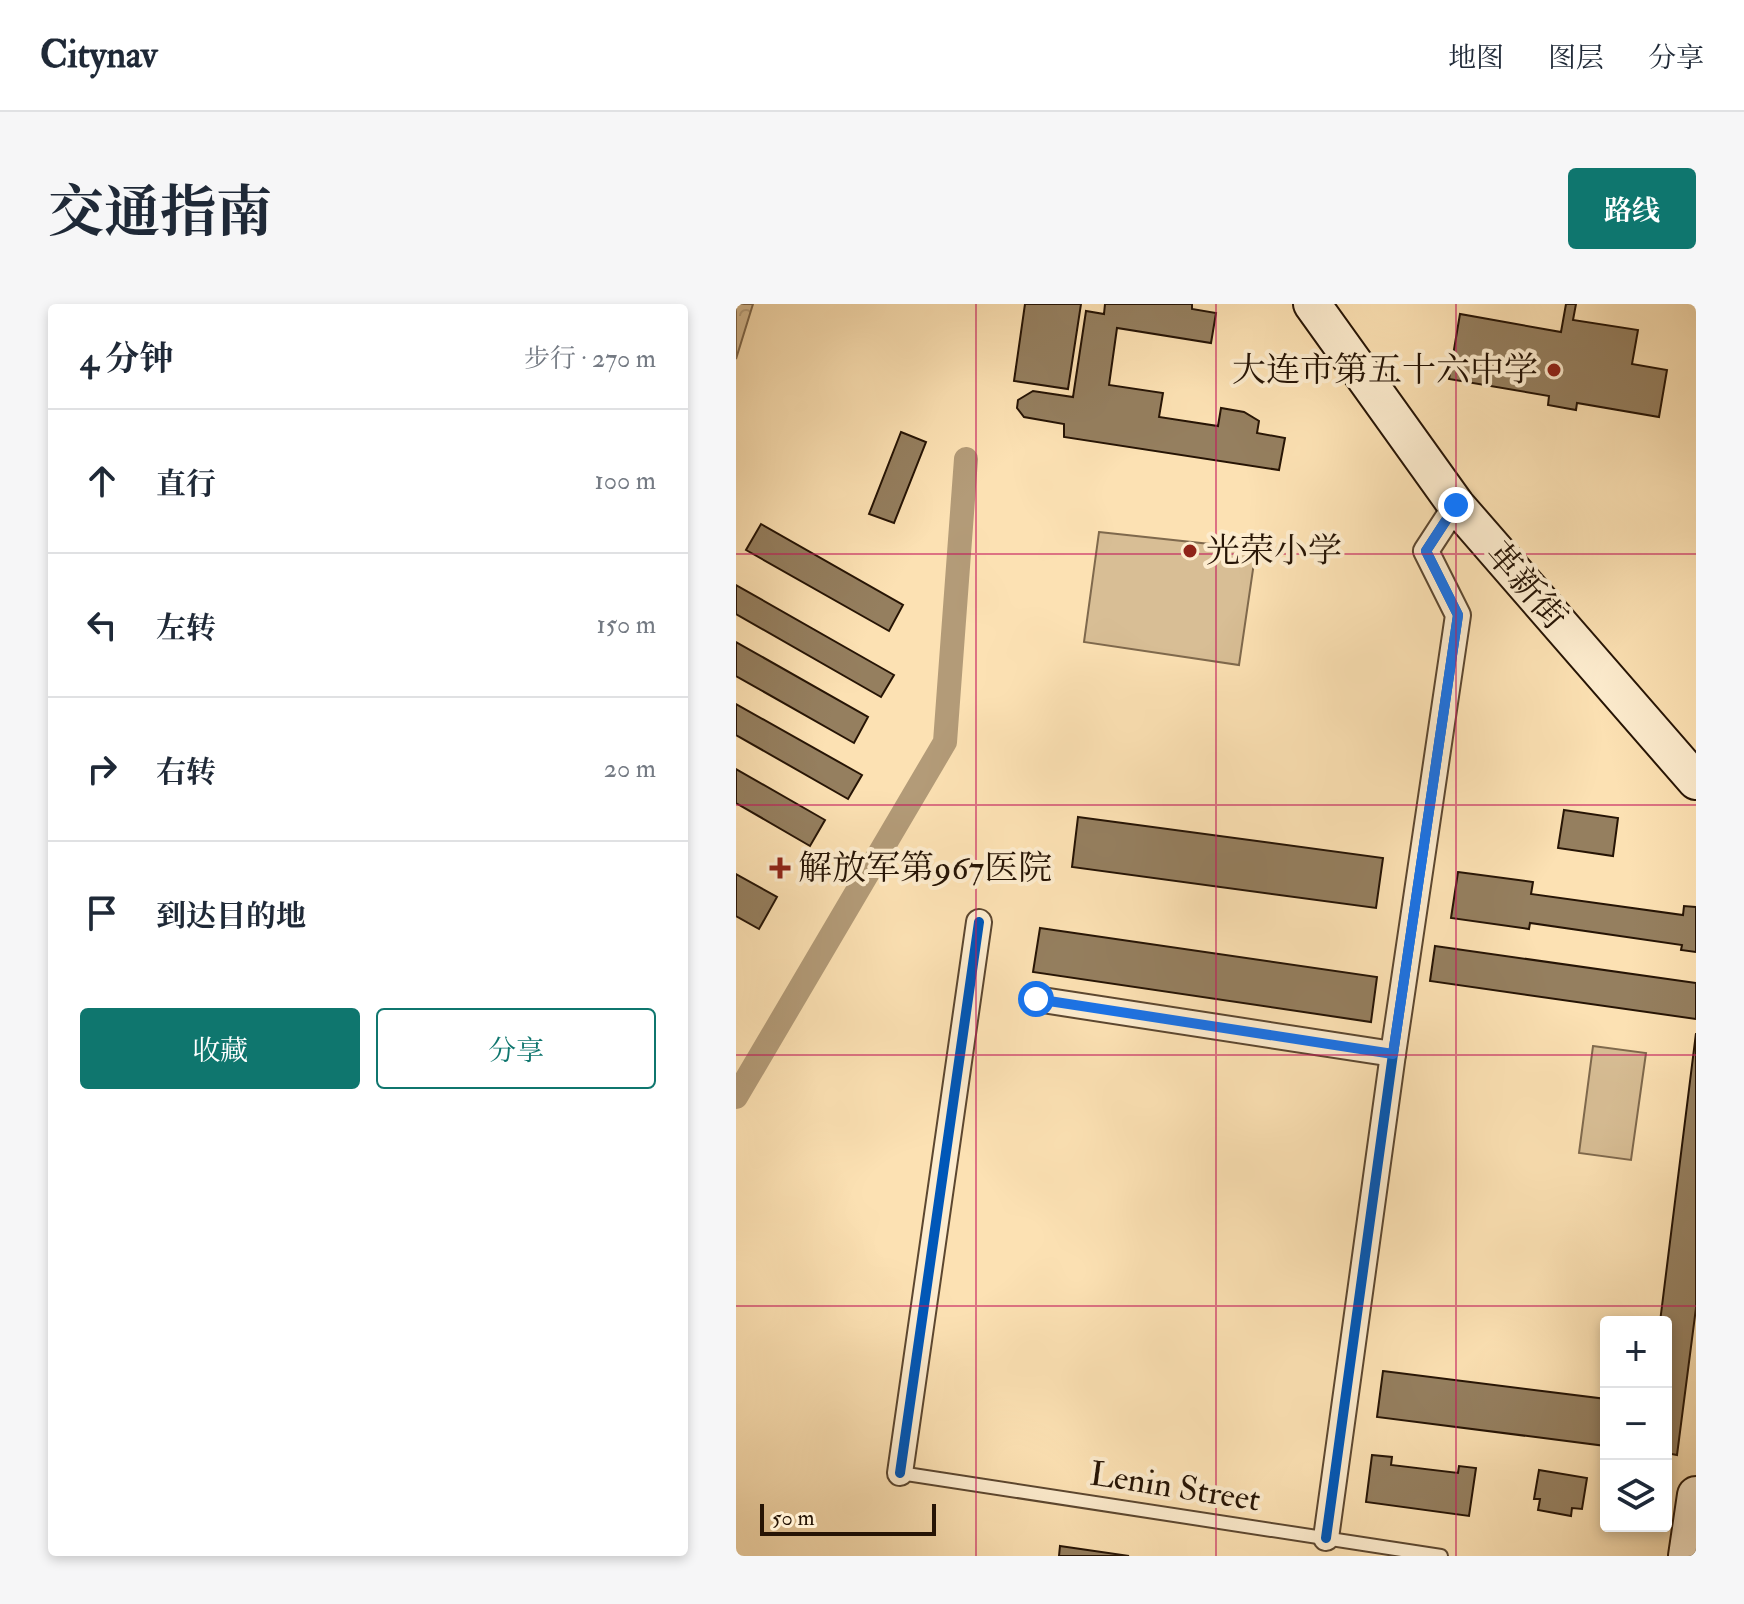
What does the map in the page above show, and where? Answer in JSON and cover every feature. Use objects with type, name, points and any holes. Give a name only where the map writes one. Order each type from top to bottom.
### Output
[{"type":"main road","name":"革新街","points":[[1312,304],[1456,505],[1696,781]]},
{"type":"main road","points":[[1687,1556],[1696,1495]]},
{"type":"street","points":[[1326,1538],[1458,615],[1426,551],[1456,505]]},
{"type":"street","points":[[900,1473],[979,922]]},
{"type":"street","points":[[1036,999],[1393,1054]]},
{"type":"lane","name":"Lenin Street","points":[[900,1473],[1441,1556]]},
{"type":"green space","points":[[736,304],[753,304],[736,359]]},
{"type":"green space","points":[[1099,532],[1256,549],[1239,665],[1084,642]]},
{"type":"green space","points":[[1593,1046],[1646,1053],[1631,1160],[1579,1153]]},
{"type":"building","points":[[1025,304],[1081,304],[1068,389],[1014,381]]},
{"type":"building","points":[[1105,304],[1192,304],[1192,309],[1216,313],[1211,343],[1117,328],[1109,385],[1163,393],[1159,417],[1218,426],[1221,408],[1244,412],[1259,421],[1257,433],[1285,438],[1279,470],[1064,437],[1064,424],[1024,417],[1017,408],[1018,400],[1033,391],[1073,397],[1086,311],[1104,314]]},
{"type":"building","points":[[1566,304],[1576,304],[1573,320],[1638,330],[1632,364],[1667,370],[1659,417],[1577,403],[1576,410],[1548,405],[1549,396],[1449,379],[1460,314],[1561,332]]},
{"type":"building","points":[[901,432],[926,442],[894,523],[869,514]]},
{"type":"building","points":[[761,524],[903,605],[889,631],[746,550]]},
{"type":"building","points":[[736,585],[894,675],[881,697],[736,614]]},
{"type":"building","points":[[736,642],[868,717],[854,743],[736,676]]},
{"type":"building","points":[[736,704],[862,775],[848,799],[736,735]]},
{"type":"building","points":[[736,769],[825,820],[810,846],[736,803]]},
{"type":"building","points":[[1564,810],[1618,818],[1613,856],[1558,848]]},
{"type":"building","points":[[1078,817],[1383,858],[1376,908],[1072,867]]},
{"type":"building","points":[[1458,872],[1533,882],[1531,894],[1683,915],[1684,906],[1696,907],[1696,952],[1681,950],[1682,945],[1530,923],[1529,929],[1451,918]]},
{"type":"building","points":[[736,874],[777,897],[759,929],[736,916]]},
{"type":"building","points":[[1040,928],[1377,977],[1371,1022],[1033,972]]},
{"type":"building","points":[[1435,946],[1696,983],[1696,1019],[1430,981]]},
{"type":"building","points":[[1696,1033],[1696,1308],[1677,1455],[1672,1454],[1672,1316],[1661,1316]]},
{"type":"building","points":[[1383,1371],[1600,1398],[1600,1445],[1377,1417]]},
{"type":"building","points":[[1372,1455],[1392,1457],[1391,1465],[1458,1473],[1459,1466],[1476,1468],[1469,1516],[1366,1502]]},
{"type":"building","points":[[1539,1470],[1587,1478],[1582,1509],[1572,1508],[1571,1516],[1538,1510],[1540,1499],[1534,1499]]},
{"type":"building","points":[[1060,1546],[1129,1556],[1059,1556]]},
{"type":"waterway","points":[[736,1097],[945,742],[966,459]]},
{"type":"cycle path","points":[[1326,1538],[1458,615],[1426,551],[1456,505]]},
{"type":"cycle path","points":[[900,1473],[979,922]]},
{"type":"place","name":"大连市第五十六中学","points":[[1554,370]]},
{"type":"place","name":"光荣小学","points":[[1190,551]]},
{"type":"place","name":"解放军第967医院","points":[[780,868]]},
{"type":"route","points":[[1036,999],[1393,1054],[1458,615],[1426,551],[1456,505]]}]
